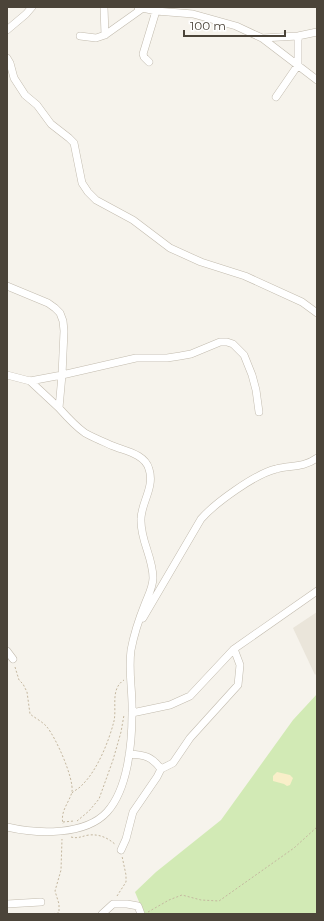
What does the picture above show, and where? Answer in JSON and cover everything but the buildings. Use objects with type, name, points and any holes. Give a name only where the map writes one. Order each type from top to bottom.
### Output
[{"type":"street","points":[[7,30],[32,7]]},
{"type":"street","points":[[104,7],[104,35]]},
{"type":"street","points":[[80,36],[96,38],[104,35],[141,8],[156,11],[193,14],[236,26],[262,38],[317,80]]},
{"type":"street","points":[[149,62],[144,57],[143,51],[156,11]]},
{"type":"street","points":[[262,38],[298,36],[317,32]]},
{"type":"street","points":[[276,97],[298,65],[298,36]]},
{"type":"street","points":[[7,58],[14,78],[26,95],[37,105],[51,124],[70,138],[74,143],[82,183],[96,200],[133,220],[170,248],[201,262],[245,276],[302,302],[317,313]]},
{"type":"street","points":[[7,286],[48,303],[55,308],[63,321],[62,375],[59,408]]},
{"type":"street","points":[[7,376],[30,381],[136,358],[167,358],[191,354],[220,342],[227,342],[233,344],[244,355],[256,390],[259,412]]},
{"type":"street","points":[[7,827],[33,830],[64,830],[83,827],[97,821],[109,810],[117,797],[123,782],[129,754],[132,713],[130,678],[134,634],[153,580],[151,562],[144,544],[141,520],[150,484],[149,468],[140,457],[86,433],[74,424],[30,381]]},
{"type":"street","points":[[134,634],[201,519],[211,508],[258,476],[277,468],[306,465],[317,458]]},
{"type":"street","points":[[132,713],[170,705],[190,696],[234,650],[317,591]]},
{"type":"street","points":[[121,850],[126,839],[133,812],[161,768],[173,763],[190,738],[238,685],[240,665],[234,650]]},
{"type":"street","points":[[7,651],[13,659]]},
{"type":"street","points":[[129,754],[143,755],[154,760],[161,768]]},
{"type":"street","points":[[7,904],[41,902]]},
{"type":"street","points":[[102,914],[113,904],[127,904],[138,906],[142,914]]},
{"type":"path","points":[[13,659],[19,680],[27,692],[30,714],[47,726],[69,770],[72,782],[72,793],[63,813],[62,822],[64,830],[61,870],[55,891],[59,904],[59,913],[49,914]]},
{"type":"path","points":[[72,793],[82,786],[92,772],[103,750],[114,719],[115,692],[119,683],[130,678]]},
{"type":"path","points":[[62,822],[75,821],[79,819],[89,811],[99,799],[113,760],[121,732],[124,714]]},
{"type":"path","points":[[142,914],[182,895],[201,900],[219,901],[294,848],[317,827]]},
{"type":"path","points":[[64,830],[71,837],[78,838],[89,835],[102,836],[121,850],[126,874],[126,882],[113,904]]},
{"type":"shaded area","points":[[317,612],[317,673],[315,675],[293,628]]},
{"type":"green space","points":[[317,694],[317,914],[144,914],[135,892],[156,872],[221,820],[293,720]]},
{"type":"sand","points":[[277,772],[290,775],[293,778],[290,785],[287,786],[273,781],[273,776]]}]
